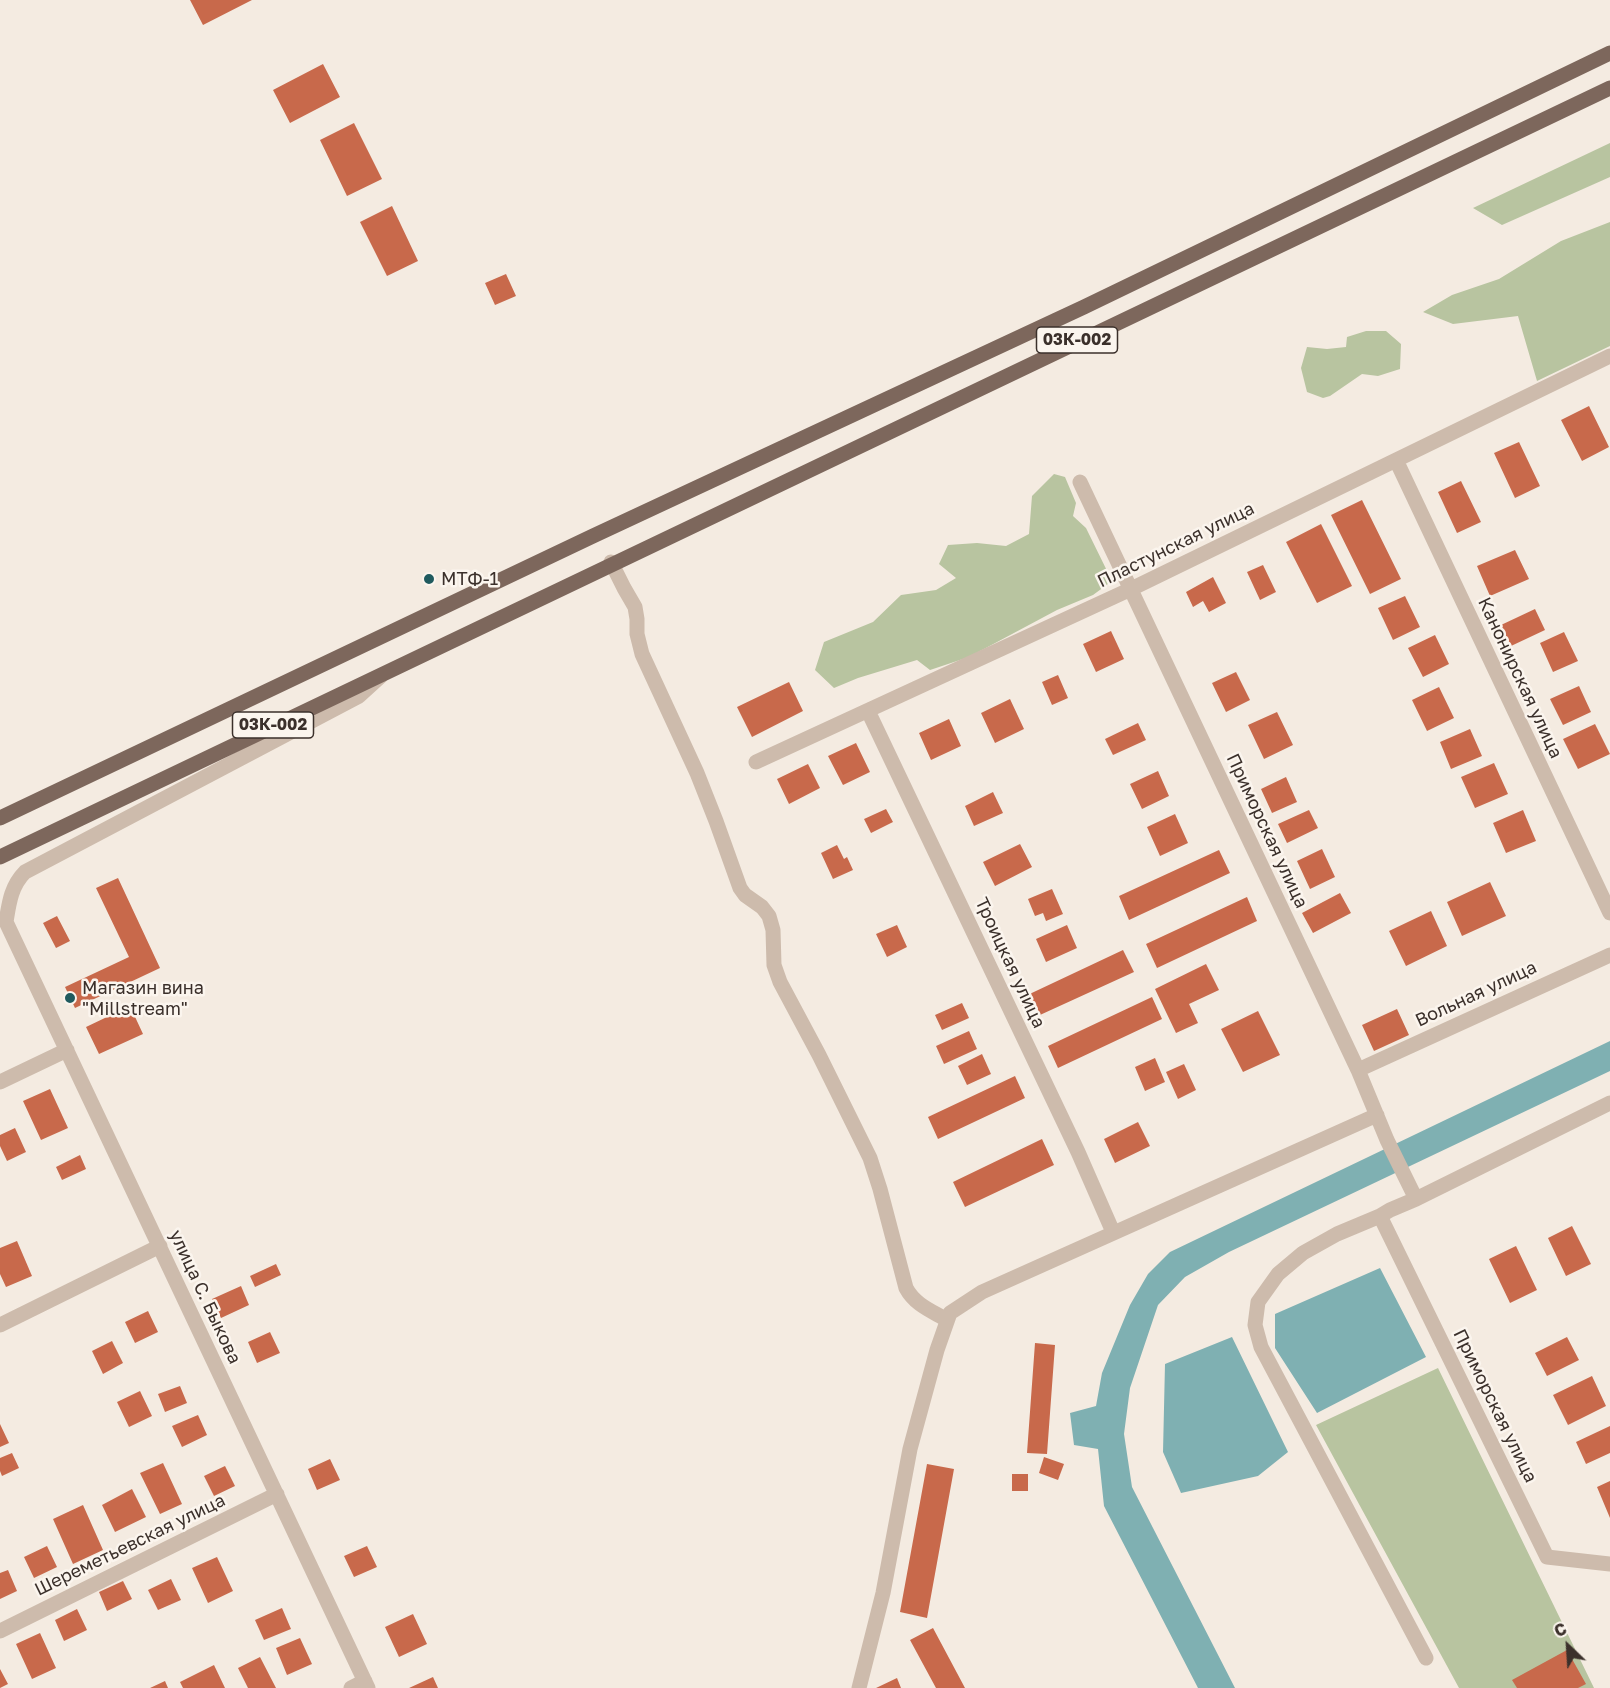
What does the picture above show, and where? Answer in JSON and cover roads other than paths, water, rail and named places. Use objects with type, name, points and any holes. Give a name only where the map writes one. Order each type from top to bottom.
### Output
[{"type":"main road","name":"03К-002","points":[[0,818],[593,536],[1084,307],[1610,53]]},
{"type":"main road","name":"03К-002","points":[[0,857],[611,562],[1610,88]]},
{"type":"street","name":"Пластунская улица","points":[[756,762],[1131,589],[1610,356]]},
{"type":"street","name":"Канонирская улица","points":[[1396,460],[1610,913]]},
{"type":"street","name":"Приморская улица","points":[[1080,482],[1358,1070],[1416,1199]]},
{"type":"street","points":[[611,562],[635,607],[637,634],[642,654],[697,773],[740,888],[769,916],[773,930],[774,965],[780,982],[870,1158],[906,1288],[910,1297],[947,1320]]},
{"type":"street","points":[[3,920],[15,884],[25,872],[359,696],[387,670]]},
{"type":"street","name":"Троицкая улица","points":[[868,711],[1078,1152],[1113,1232]]},
{"type":"street","name":"улица С. Быкова","points":[[3,920],[67,1050],[367,1685]]},
{"type":"street","name":"Вольная улица","points":[[1358,1070],[1610,954]]},
{"type":"street","points":[[0,1082],[67,1050]]},
{"type":"street","points":[[1426,1658],[1261,1347],[1255,1325],[1258,1302],[1278,1274],[1303,1253],[1337,1234],[1416,1199],[1610,1103]]},
{"type":"street","points":[[859,1688],[883,1593],[910,1449],[937,1350],[950,1312],[982,1292],[1377,1115]]},
{"type":"street","name":"Приморская улица","points":[[1380,1216],[1547,1557],[1610,1564]]},
{"type":"street","points":[[0,1325],[160,1246]]},
{"type":"street","name":"Шереметьевская улица","points":[[0,1631],[277,1494]]},
{"type":"street","points":[[351,1688],[367,1685]]},
{"type":"water","points":[[1610,1041],[1610,1071],[1229,1252],[1185,1277],[1158,1305],[1130,1388],[1124,1434],[1132,1487],[1235,1688],[1198,1688],[1104,1506],[1098,1449],[1074,1445],[1070,1413],[1096,1406],[1102,1373],[1130,1305],[1148,1274],[1170,1252]]},
{"type":"water","points":[[1380,1268],[1426,1357],[1317,1413],[1275,1348],[1275,1314]]},
{"type":"water","points":[[1232,1337],[1288,1452],[1258,1476],[1181,1493],[1163,1452],[1165,1364]]},
{"type":"place","name":"МТФ-1","points":[[429,579]]},
{"type":"place","name":"Магазин вина \"Millstream\"","points":[[70,998]]}]
